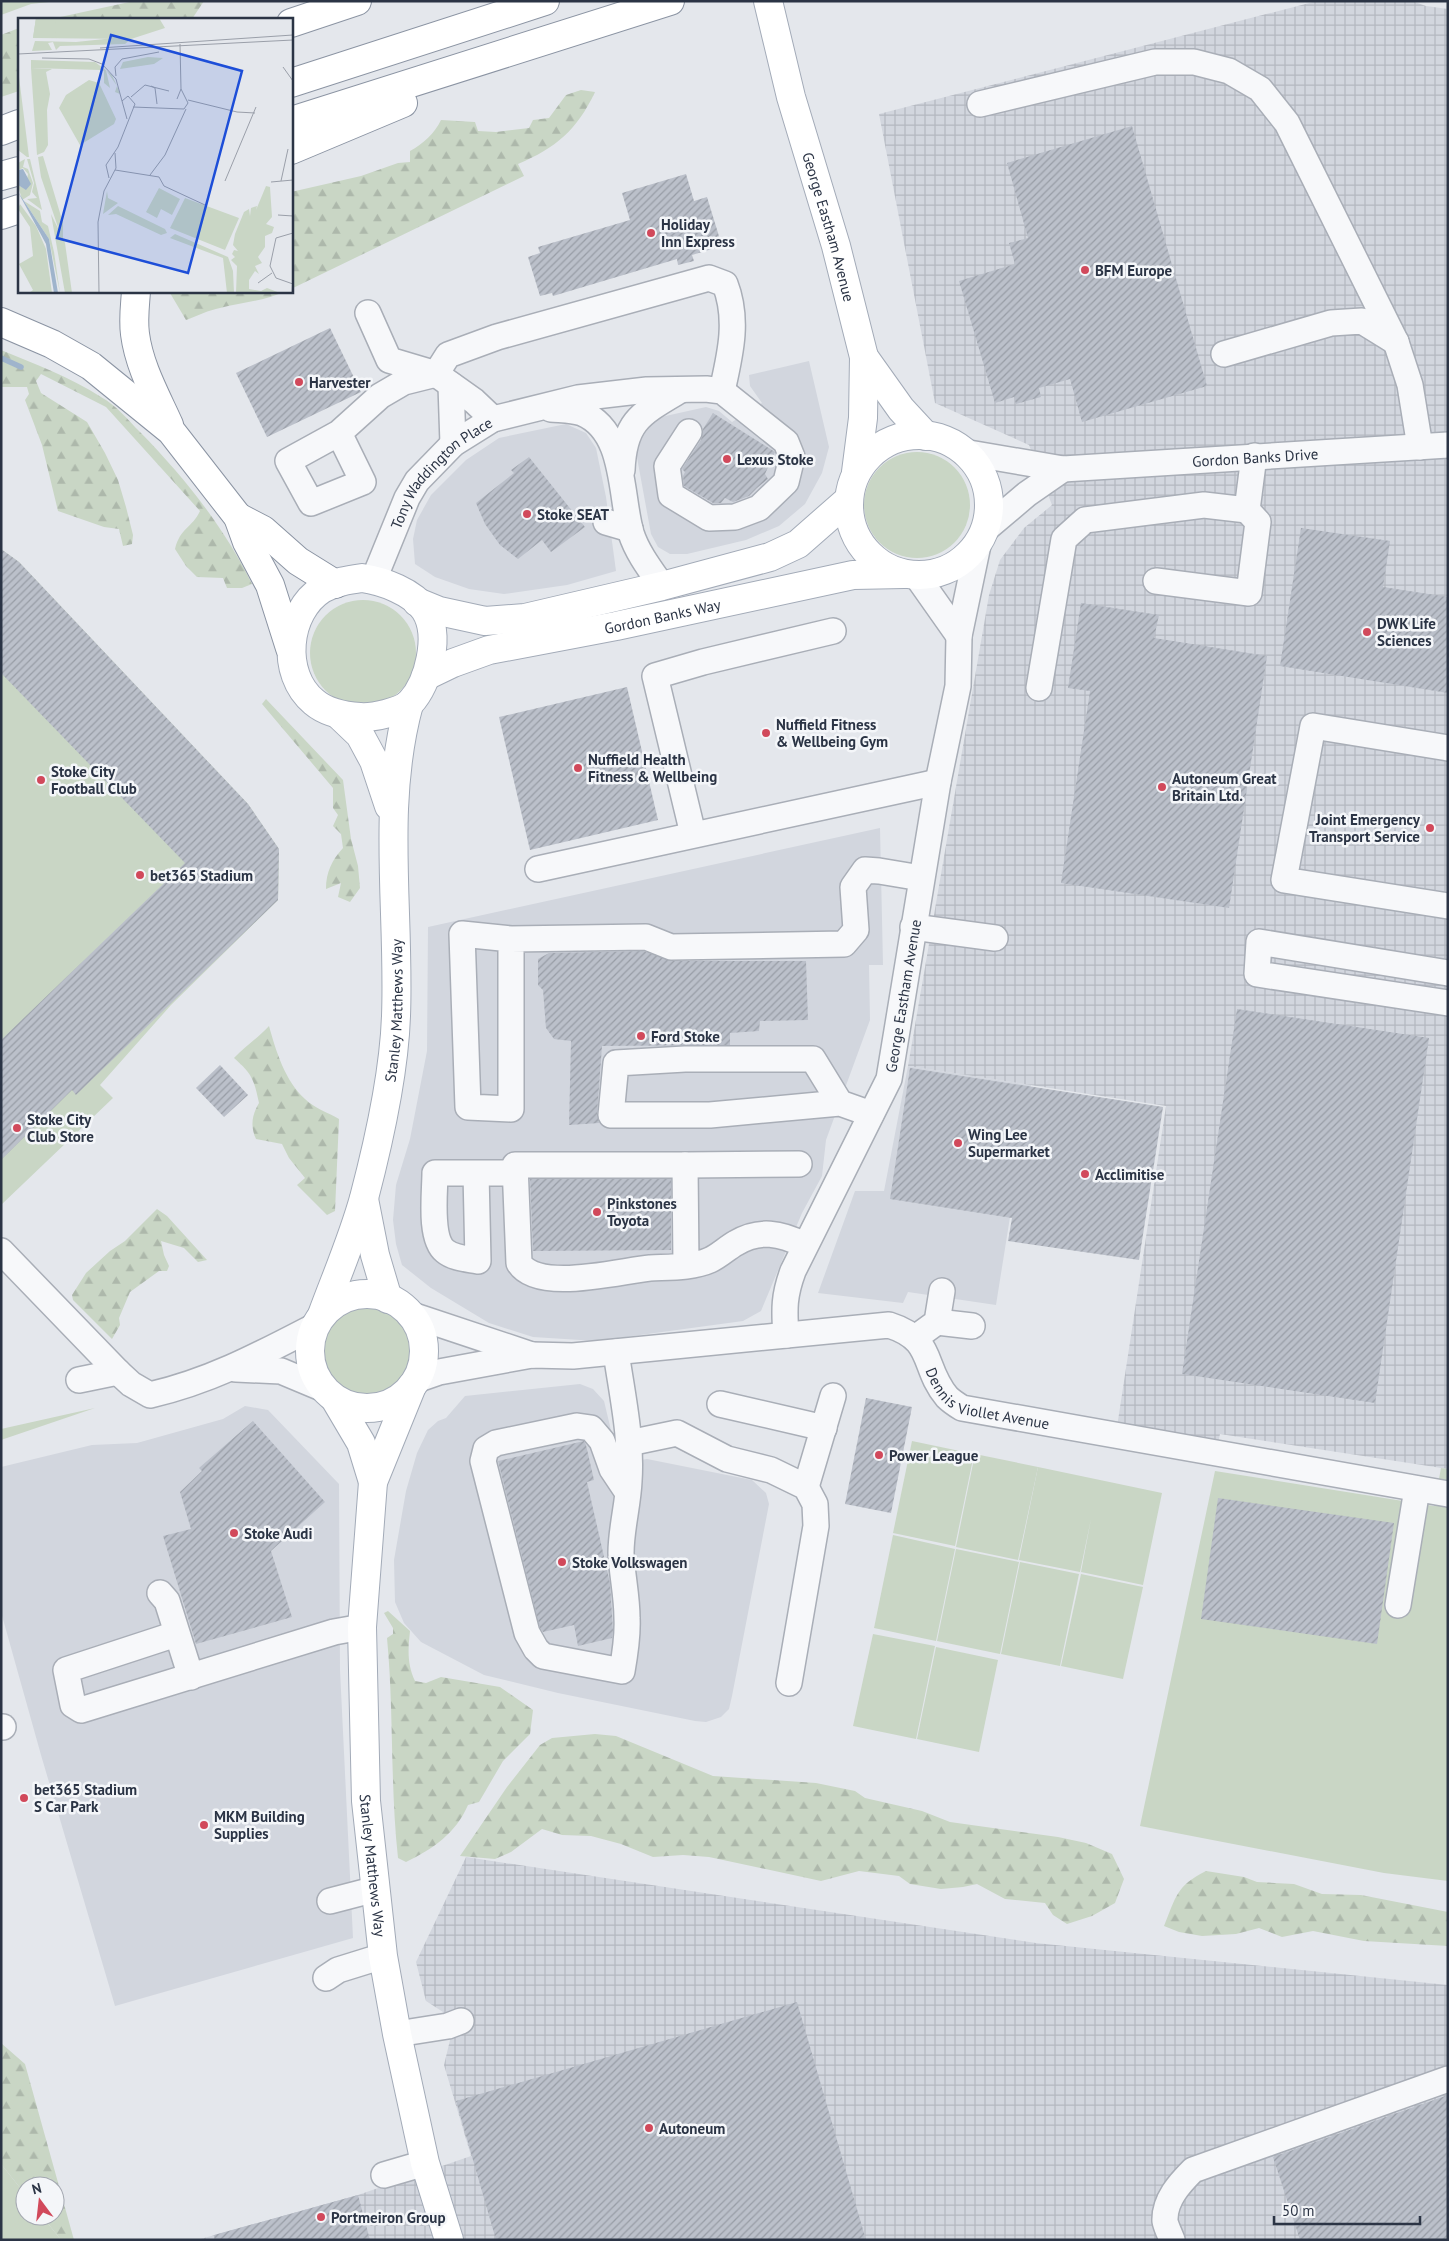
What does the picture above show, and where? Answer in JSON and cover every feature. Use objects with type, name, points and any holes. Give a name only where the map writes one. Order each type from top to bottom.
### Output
[{"type":"main road","points":[[292,23],[357,1]]},
{"type":"main road","points":[[292,83],[545,1]]},
{"type":"main road","points":[[292,121],[670,1]]},
{"type":"main road","name":"George Eastham Avenue","points":[[762,7],[836,246],[864,356],[863,418],[856,472]]},
{"type":"main road","points":[[292,150],[384,110],[453,84],[544,41]]},
{"type":"main road","points":[[1,131],[18,124]]},
{"type":"main road","points":[[1,176],[18,170]]},
{"type":"main road","points":[[1,215],[18,209]]},
{"type":"main road","points":[[136,292],[135,336],[142,363],[171,431]]},
{"type":"main road","points":[[1,322],[52,344],[91,366],[171,431],[238,517],[247,542],[270,585],[298,679],[305,692],[314,702],[339,715],[375,716],[409,704],[426,676],[431,660],[432,644],[426,610],[418,602],[400,590],[374,580],[362,578],[343,580],[323,589],[302,609],[294,628],[290,648]]},
{"type":"main road","name":"George Eastham Avenue","points":[[864,356],[900,407],[926,436]]},
{"type":"main road","points":[[926,436],[951,444],[970,453],[984,480],[990,504],[983,536],[961,560],[940,572],[910,575],[874,560],[856,540],[849,521],[848,501],[856,472],[871,453],[896,439],[926,436]]},
{"type":"main road","name":"Gordon Banks Way","points":[[418,602],[439,611],[485,621],[525,618],[662,586],[770,557],[798,544],[848,501]]},
{"type":"main road","points":[[238,517],[263,530],[309,570],[335,584]]},
{"type":"main road","name":"Gordon Banks Way","points":[[426,676],[453,663],[489,650],[616,626],[852,575],[910,575]]},
{"type":"main road","name":"Stanley Matthews Way","points":[[319,1321],[364,1199],[380,1126],[396,1017],[393,818],[400,738],[409,704]]},
{"type":"main road","name":"Stanley Matthews Way","points":[[339,715],[360,735],[374,762],[393,818]]},
{"type":"main road","name":"Stanley Matthews Way","points":[[364,1199],[375,1255],[399,1306]]},
{"type":"main road","points":[[371,1295],[399,1306],[418,1326],[422,1339],[422,1363],[414,1383],[402,1396],[378,1407],[361,1408],[345,1404],[329,1394],[313,1371],[310,1361],[310,1346],[319,1321],[334,1304],[350,1297],[371,1295]]},
{"type":"main road","name":"Stanley Matthews Way","points":[[414,1383],[373,1482],[362,1627],[366,1801],[383,1956],[397,2034],[425,2163],[449,2240]]},
{"type":"main road","name":"Stanley Matthews Way","points":[[329,1394],[361,1443],[373,1482]]},
{"type":"street","points":[[980,104],[1155,62],[1194,62],[1229,71],[1260,89],[1287,123],[1396,342],[1410,385],[1420,447]]},
{"type":"street","points":[[453,444],[443,380],[448,355],[497,337],[709,278],[725,284],[732,301],[733,328],[722,391],[786,442],[792,458],[786,482],[759,508],[735,518],[709,518],[671,495],[667,466],[689,432]]},
{"type":"street","points":[[368,313],[389,360],[443,380],[474,401],[493,419]]},
{"type":"street","points":[[1224,354],[1331,323],[1362,321],[1396,342]]},
{"type":"street","points":[[339,434],[380,396],[404,382],[443,380]]},
{"type":"street","name":"Tony Waddington Place","points":[[374,580],[406,498],[417,481],[453,444],[493,419],[544,408],[578,398],[647,390],[706,389],[722,391]]},
{"type":"street","points":[[622,472],[623,452],[627,436],[637,418],[679,390]]},
{"type":"street","name":"Tony Waddington Place","points":[[544,408],[580,412],[601,425],[622,472],[618,525],[636,547],[662,586]]},
{"type":"street","name":"Gordon Banks Drive","points":[[970,453],[1063,469],[1254,456],[1448,446]]},
{"type":"street","points":[[1247,510],[1254,456]]},
{"type":"street","points":[[983,536],[1027,494],[1063,469]]},
{"type":"street","points":[[1039,688],[1064,539],[1085,520],[1204,505],[1247,510],[1258,522],[1249,594],[1156,581]]},
{"type":"street","name":"George Eastham Avenue","points":[[786,1335],[784,1303],[786,1290],[804,1245],[889,1079],[921,878],[958,686],[959,636],[983,536]]},
{"type":"street","points":[[910,575],[959,636]]},
{"type":"street","points":[[693,834],[655,676],[703,662],[833,632]]},
{"type":"street","points":[[1448,748],[1313,726],[1284,880],[1448,906]]},
{"type":"street","points":[[538,869],[938,782]]},
{"type":"street","points":[[511,939],[511,1109],[468,1107],[462,934],[511,939],[646,937],[671,947],[844,944],[856,930],[853,887],[865,870],[879,870],[921,878]]},
{"type":"street","points":[[913,927],[995,938]]},
{"type":"street","points":[[1448,973],[1260,942],[1257,974],[1448,1003]]},
{"type":"street","points":[[840,1103],[813,1059],[675,1060],[616,1063],[611,1115],[710,1115],[840,1103],[871,1114]]},
{"type":"street","points":[[799,1164],[516,1165],[519,1263],[530,1274],[541,1278],[570,1279],[686,1265],[711,1260],[748,1236],[760,1234],[778,1234],[804,1245]]},
{"type":"street","points":[[685,1165],[686,1265]]},
{"type":"street","points":[[476,1172],[516,1173]]},
{"type":"street","points":[[1,1251],[118,1372],[131,1384],[150,1395],[181,1388],[233,1369],[319,1321]]},
{"type":"street","points":[[937,1322],[942,1291]]},
{"type":"street","points":[[399,1306],[532,1355]]},
{"type":"street","points":[[414,1383],[448,1370],[532,1355],[573,1356],[888,1325],[902,1330],[915,1338],[937,1322],[972,1326]]},
{"type":"street","name":"Dennis Viollet Avenue","points":[[915,1338],[924,1349],[939,1385],[948,1398],[962,1408],[1434,1492]]},
{"type":"street","points":[[616,1352],[629,1442],[628,1493],[621,1552],[628,1618],[627,1641],[622,1671],[543,1656],[536,1649],[528,1633],[483,1461],[486,1449],[496,1443],[577,1426],[590,1428],[602,1441],[612,1469],[628,1493]]},
{"type":"street","points":[[233,1369],[281,1371],[329,1394]]},
{"type":"street","points":[[78,1380],[118,1372]]},
{"type":"street","points":[[806,1487],[833,1396]]},
{"type":"street","points":[[720,1404],[824,1428]]},
{"type":"street","points":[[629,1442],[677,1433],[727,1459],[770,1470],[806,1487],[815,1504],[816,1526],[789,1683]]},
{"type":"street","points":[[1398,1605],[1434,1492]]},
{"type":"street","points":[[160,1594],[167,1602],[191,1677]]},
{"type":"street","points":[[176,1634],[66,1670],[74,1705],[81,1710],[334,1632],[362,1627]]},
{"type":"street","points":[[330,1901],[376,1889]]},
{"type":"street","points":[[326,1978],[338,1970],[383,1956]]},
{"type":"street","points":[[397,2034],[448,2026],[460,2021]]},
{"type":"street","points":[[1172,2240],[1165,2221],[1169,2201],[1177,2187],[1193,2170],[1448,2079]]},
{"type":"street","points":[[384,2175],[425,2163]]},
{"type":"shaded area","points":[[1317,1],[1412,1],[1426,6],[1448,9],[1448,1469],[1220,1434],[1217,1448],[1117,1427],[1166,1106],[908,1066],[989,595],[1000,560],[1024,528],[1052,505],[1029,445],[935,403],[879,114]]},
{"type":"shaded area","points":[[809,361],[829,447],[822,473],[805,504],[779,526],[746,540],[687,554],[670,554],[658,547],[651,534],[636,452],[638,440],[650,423],[661,417],[706,407],[719,411],[732,422],[762,403],[750,386],[749,375]]},
{"type":"shaded area","points":[[566,424],[586,433],[596,448],[606,497],[616,571],[567,585],[504,594],[469,589],[435,577],[415,564],[413,539],[417,520],[431,495],[466,460],[499,438]]},
{"type":"shaded area","points":[[880,828],[883,965],[869,965],[870,1020],[826,1140],[822,1176],[802,1213],[761,1311],[743,1321],[596,1341],[533,1337],[489,1323],[431,1288],[402,1265],[396,1244],[393,1220],[396,1185],[410,1139],[427,1051],[428,927]]},
{"type":"shaded area","points":[[908,1066],[1031,1085],[996,1305],[908,1292],[903,1303],[818,1293],[855,1191],[884,1191]]},
{"type":"shaded area","points":[[580,1384],[593,1389],[604,1401],[619,1464],[647,1459],[752,1480],[766,1493],[769,1504],[732,1696],[729,1709],[721,1717],[706,1722],[695,1721],[558,1693],[484,1675],[421,1642],[404,1623],[395,1602],[394,1560],[406,1491],[417,1453],[428,1430],[438,1421],[446,1418],[465,1396]]},
{"type":"shaded area","points":[[245,1406],[268,1410],[339,1484],[340,1670],[353,1938],[115,2006],[1,1612],[1,1467],[92,1445],[137,1443],[223,1419]]},
{"type":"shaded area","points":[[466,1857],[1036,1943],[1448,1985],[1448,2240],[197,2240],[358,2195],[471,2156],[444,2065],[450,2040],[448,2026],[443,2012],[426,2001],[416,1962]]},
{"type":"green space","points":[[1,1],[58,1],[31,4],[1,15]]},
{"type":"green space","points":[[134,1],[204,1],[193,18],[56,18]]},
{"type":"green space","points":[[18,28],[18,91],[1,97],[1,35]]},
{"type":"green space","points":[[581,90],[595,92],[581,117],[564,136],[544,151],[518,164],[524,176],[292,289],[292,192],[361,176],[398,163],[410,162],[410,151],[428,138],[441,120],[475,122],[478,131],[496,132],[529,128],[533,120],[549,118],[566,95]]},
{"type":"green space","points":[[283,292],[262,299],[216,309],[186,320],[170,293]]},
{"type":"green space","points":[[1,350],[77,383],[117,409],[157,449],[188,485],[229,543],[252,584],[242,588],[227,588],[223,578],[197,577],[186,566],[175,549],[183,532],[200,511],[106,407],[41,374],[36,381],[41,393],[87,422],[105,453],[118,480],[133,535],[132,544],[123,546],[119,529],[104,527],[58,511],[42,445],[25,400],[29,394],[27,387],[1,387]]},
{"type":"green space","points":[[917,452],[937,456],[954,468],[966,485],[970,505],[966,525],[954,542],[937,554],[917,558],[897,554],[880,542],[868,525],[864,505],[868,485],[880,468],[897,456]]},
{"type":"green space","name":"bet365 Stadium","points":[[1,549],[19,562],[248,804],[279,849],[278,900],[171,1005],[100,1085],[113,1098],[1,1205]]},
{"type":"green space","points":[[363,600],[383,604],[400,616],[412,633],[416,653],[412,673],[400,690],[383,702],[363,706],[343,702],[326,690],[314,673],[310,653],[314,633],[326,616],[343,604]]},
{"type":"green space","points":[[266,699],[343,780],[360,888],[350,902],[338,897],[341,883],[326,889],[330,867],[343,848],[341,834],[333,826],[338,815],[333,808],[333,788],[262,704]]},
{"type":"green space","points":[[269,1026],[282,1065],[298,1092],[313,1105],[339,1119],[335,1211],[327,1215],[297,1185],[305,1178],[289,1158],[282,1144],[256,1139],[254,1134],[253,1121],[259,1103],[256,1088],[249,1073],[234,1058]]},
{"type":"green space","points":[[157,1209],[167,1216],[207,1260],[198,1262],[184,1248],[161,1241],[169,1266],[167,1271],[159,1271],[130,1292],[119,1318],[120,1325],[112,1339],[73,1300],[72,1295],[86,1273],[110,1251],[125,1241]]},
{"type":"green space","points":[[367,1304],[384,1308],[399,1317],[408,1332],[412,1349],[408,1366],[399,1381],[384,1390],[367,1394],[350,1390],[335,1381],[326,1366],[322,1349],[326,1332],[335,1317],[350,1308]]},
{"type":"green space","points":[[95,1408],[1,1440],[1,1429]]},
{"type":"green space","points":[[912,1441],[974,1454],[955,1546],[893,1533]]},
{"type":"green space","points":[[975,1454],[1038,1467],[1018,1560],[956,1547]]},
{"type":"green space","points":[[1038,1467],[1162,1493],[1143,1585],[1081,1572],[1091,1519],[1080,1572],[1019,1560]]},
{"type":"green space","points":[[1441,1468],[1448,1469],[1448,1881],[1384,1873],[1140,1826],[1215,1471],[1434,1506]]},
{"type":"green space","points":[[893,1535],[955,1549],[936,1641],[874,1628]]},
{"type":"green space","points":[[956,1549],[1019,1562],[1000,1654],[937,1641]]},
{"type":"green space","points":[[1020,1562],[1079,1574],[1060,1666],[1001,1654]]},
{"type":"green space","points":[[1081,1574],[1143,1587],[1123,1679],[1061,1666]]},
{"type":"green space","points":[[388,1611],[410,1631],[409,1657],[415,1681],[426,1683],[441,1677],[500,1687],[533,1710],[530,1734],[503,1761],[479,1802],[468,1805],[457,1824],[443,1839],[425,1852],[406,1862],[398,1858],[396,1831],[387,1638],[393,1634],[393,1628],[384,1613]]},
{"type":"green space","points":[[873,1634],[935,1646],[916,1739],[853,1726]]},
{"type":"green space","points":[[936,1647],[998,1660],[979,1752],[917,1739]]},
{"type":"green space","points":[[595,1734],[616,1736],[713,1776],[816,1783],[855,1791],[865,1798],[922,1811],[950,1822],[1058,1837],[1086,1843],[1112,1854],[1124,1879],[1115,1903],[1092,1916],[1067,1924],[1053,1915],[1045,1903],[1005,1899],[977,1884],[941,1889],[910,1884],[899,1876],[859,1871],[821,1881],[709,1857],[683,1855],[653,1857],[621,1844],[591,1836],[562,1835],[542,1829],[511,1852],[495,1859],[460,1856],[507,1787],[540,1745],[552,1738]]},
{"type":"green space","points":[[1206,1871],[1244,1877],[1257,1882],[1294,1884],[1322,1894],[1361,1895],[1448,1912],[1448,1946],[1364,1941],[1313,1931],[1282,1937],[1259,1928],[1236,1934],[1202,1936],[1179,1932],[1164,1926],[1178,1893],[1188,1882]]},
{"type":"green space","points":[[1,2043],[25,2064],[56,2176],[15,2176],[15,2182],[1,2164]]},
{"type":"green space","points":[[1,2164],[15,2182],[15,2226],[50,2226],[61,2240],[1,2240]]},
{"type":"green space","points":[[65,2208],[74,2240],[61,2240],[50,2226],[65,2226]]},
{"type":"building","name":"BFM Europe","points":[[1132,126],[1207,386],[1082,422],[1070,379],[1039,388],[1041,397],[1016,404],[1014,397],[995,403],[959,281],[1015,264],[1009,243],[1028,238],[1007,163]]},
{"type":"building","name":"Holiday Inn Express","points":[[686,174],[694,201],[707,197],[722,246],[692,255],[694,261],[678,265],[677,259],[553,296],[552,293],[540,296],[528,257],[540,253],[538,247],[630,220],[622,193]]},
{"type":"building","name":"Harvester","points":[[330,328],[361,392],[267,437],[236,373]]},
{"type":"building","name":"Lexus Stoke","points":[[713,413],[775,452],[765,474],[768,479],[749,496],[733,502],[725,498],[721,503],[713,503],[684,486],[683,476],[685,472],[682,469],[701,440],[703,429]]},
{"type":"building","name":"Stoke SEAT","points":[[529,457],[585,527],[551,552],[542,540],[518,559],[500,545],[485,524],[476,503],[514,473],[511,470]]},
{"type":"building","name":"DWK Life Sciences","points":[[1301,528],[1390,541],[1383,587],[1448,597],[1448,693],[1280,666]]},
{"type":"building","name":"bet365 Stadium","points":[[1,549],[19,562],[248,804],[279,849],[278,900],[76,1095],[72,1090],[1,1160],[1,1040],[185,863],[1,673]]},
{"type":"building","name":"Autoneum Great Britain Ltd.","points":[[1081,603],[1159,615],[1154,638],[1267,656],[1229,908],[1061,883],[1090,691],[1068,688]]},
{"type":"building","name":"Nuffield Health Fitness & Wellbeing","points":[[627,687],[658,820],[530,850],[499,717]]},
{"type":"building","name":"Ford Stoke","points":[[643,951],[671,961],[806,961],[808,1020],[760,1021],[759,1031],[730,1033],[730,1045],[602,1046],[597,1114],[599,1123],[569,1125],[571,1041],[554,1039],[546,1028],[543,990],[538,985],[538,959],[549,953]]},
{"type":"building","points":[[1237,1009],[1429,1038],[1375,1403],[1182,1374]]},
{"type":"building","points":[[220,1065],[248,1095],[224,1117],[196,1088]]},
{"type":"building","points":[[910,1068],[1163,1107],[1139,1260],[1008,1241],[1012,1218],[890,1199]]},
{"type":"building","name":"Pinkstones Toyota","points":[[530,1179],[671,1179],[671,1250],[533,1251]]},
{"type":"building","name":"Power League","points":[[866,1398],[912,1407],[891,1513],[845,1504]]},
{"type":"building","name":"Stoke Audi","points":[[253,1421],[325,1502],[271,1551],[292,1617],[196,1644],[163,1536],[191,1529],[180,1492],[202,1471],[199,1468]]},
{"type":"building","name":"Stoke Volkswagen","points":[[584,1441],[594,1480],[587,1482],[610,1583],[613,1631],[612,1638],[578,1646],[574,1625],[543,1632],[540,1628],[498,1461]]},
{"type":"building","points":[[1218,1498],[1394,1523],[1377,1644],[1201,1619]]},
{"type":"building","name":"Autoneum","points":[[797,2002],[866,2240],[496,2240],[456,2101]]},
{"type":"building","points":[[1448,2095],[1448,2240],[1300,2240],[1273,2157]]},
{"type":"building","name":"Portmeiron Group","points":[[358,2195],[370,2240],[215,2240],[214,2235]]},
{"type":"waterway","points":[[1,358],[21,367]]},
{"type":"place","name":"Holiday Inn Express","points":[[651,233]]},
{"type":"place","name":"BFM Europe","points":[[1085,270]]},
{"type":"place","name":"Harvester","points":[[299,382]]},
{"type":"place","name":"Lexus Stoke","points":[[727,459]]},
{"type":"place","name":"Stoke SEAT","points":[[527,514]]},
{"type":"place","name":"DWK Life Sciences","points":[[1367,632]]},
{"type":"place","name":"Nuffield Fitness & Wellbeing Gym","points":[[766,733]]},
{"type":"place","name":"Nuffield Health Fitness & Wellbeing","points":[[578,768]]},
{"type":"place","name":"Stoke City Football Club","points":[[41,780]]},
{"type":"place","name":"Autoneum Great Britain Ltd.","points":[[1162,787]]},
{"type":"place","name":"Joint Emergency Transport Service","points":[[1430,828]]},
{"type":"place","name":"bet365 Stadium","points":[[140,875]]},
{"type":"place","name":"Ford Stoke","points":[[641,1036]]},
{"type":"place","name":"Stoke City Club Store","points":[[17,1128]]},
{"type":"place","name":"Wing Lee Supermarket","points":[[958,1143]]},
{"type":"place","name":"Acclimitise","points":[[1085,1174]]},
{"type":"place","name":"Pinkstones Toyota","points":[[597,1212]]},
{"type":"place","name":"Power League","points":[[879,1455]]},
{"type":"place","name":"Stoke Audi","points":[[234,1533]]},
{"type":"place","name":"Stoke Volkswagen","points":[[562,1562]]},
{"type":"place","name":"bet365 Stadium S Car Park","points":[[24,1798]]},
{"type":"place","name":"MKM Building Supplies","points":[[204,1825]]},
{"type":"place","name":"Autoneum","points":[[649,2128]]},
{"type":"place","name":"Portmeiron Group","points":[[321,2217]]}]
